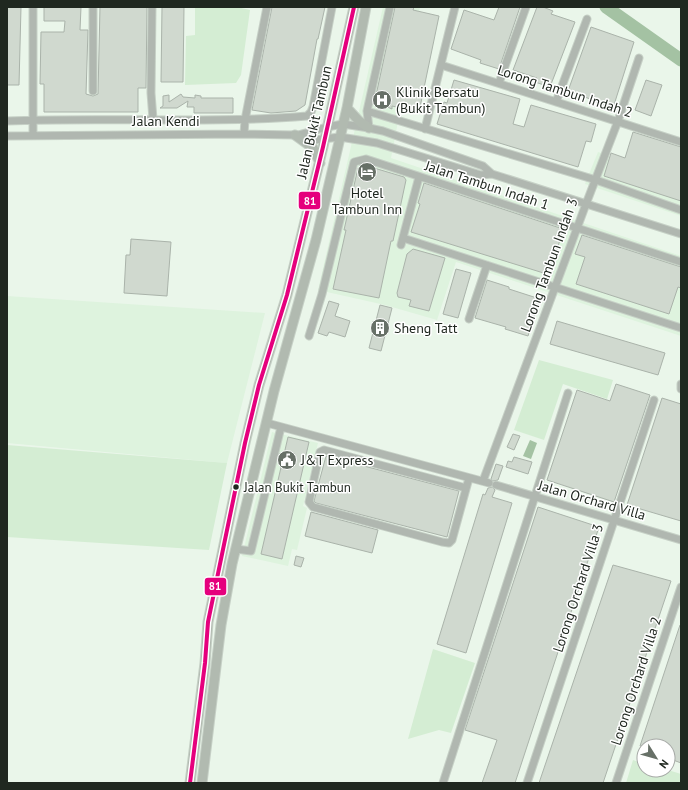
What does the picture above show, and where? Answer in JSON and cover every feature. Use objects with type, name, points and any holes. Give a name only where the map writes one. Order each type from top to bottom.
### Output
[{"type":"main road","name":"Jalan Bukit Tambun","points":[[190,783],[205,663],[208,622],[243,451],[259,384],[287,295],[320,163],[354,7]]},
{"type":"main road","name":"Jalan Bukit Tambun","points":[[202,783],[221,625],[236,549],[274,391],[316,240],[347,108],[366,7]]},
{"type":"main road","points":[[347,108],[368,128]]},
{"type":"main road","points":[[295,135],[313,148],[320,163]]},
{"type":"street","points":[[33,7],[33,135]]},
{"type":"street","points":[[93,7],[93,91]]},
{"type":"street","points":[[152,7],[151,93],[153,119]]},
{"type":"street","points":[[244,134],[245,120],[267,7]]},
{"type":"street","points":[[7,121],[153,119],[245,120],[307,116],[311,112],[332,7]]},
{"type":"street","points":[[368,128],[367,112],[390,7]]},
{"type":"street","points":[[425,129],[455,7]]},
{"type":"street","points":[[499,83],[526,7]]},
{"type":"street","points":[[556,102],[587,19]]},
{"type":"street","name":"Lorong Tambun Indah 3","points":[[490,483],[555,287],[618,121],[639,58]]},
{"type":"street","name":"Lorong Tambun Indah 2","points":[[441,65],[681,142]]},
{"type":"street","points":[[367,112],[596,180],[681,210]]},
{"type":"street","name":"Jalan Tambun Indah 1","points":[[295,135],[343,124],[368,128],[383,131],[483,166],[492,174]]},
{"type":"street","name":"Jalan Kendi","points":[[7,136],[244,134],[295,135],[314,140],[325,138]]},
{"type":"street","name":"Jalan Tambun Indah 1","points":[[325,138],[340,137],[377,143],[481,174],[492,174],[681,234]]},
{"type":"street","name":"Jalan Tambun Indah 1","points":[[309,336],[322,294],[354,162],[366,159],[681,262]]},
{"type":"street","points":[[419,177],[402,242],[454,254],[681,328]]},
{"type":"street","points":[[469,319],[486,265]]},
{"type":"street","points":[[681,384],[681,389]]},
{"type":"street","points":[[443,783],[568,393]]},
{"type":"street","name":"Lorong Orchard Villa 3","points":[[527,783],[654,400]]},
{"type":"street","name":"Jalan Orchard Villa","points":[[266,422],[490,483],[681,540]]},
{"type":"street","points":[[236,549],[252,551],[281,427]]},
{"type":"street","points":[[466,488],[324,450],[320,452],[309,502],[313,507],[449,543],[452,540],[469,478]]},
{"type":"street","name":"Lorong Orchard Villa 2","points":[[616,783],[681,588]]},
{"type":"shaded area","points":[[195,7],[237,7],[250,10],[241,75],[236,83],[185,85],[186,36],[195,35]]},
{"type":"shaded area","points":[[383,7],[420,7],[391,158],[681,256],[681,336],[456,262],[437,320],[385,305],[318,290]]},
{"type":"shaded area","points":[[598,152],[681,178],[681,216],[585,184]]},
{"type":"shaded area","points":[[7,296],[265,313],[227,463],[7,443]]},
{"type":"shaded area","points":[[539,360],[613,380],[607,399],[563,384],[544,440],[514,430]]},
{"type":"shaded area","points":[[272,432],[318,443],[303,506],[307,508],[297,550],[292,549],[288,566],[242,556]]},
{"type":"shaded area","points":[[530,440],[537,443],[531,459],[523,456]]},
{"type":"shaded area","points":[[7,445],[227,463],[209,550],[7,537]]},
{"type":"shaded area","points":[[433,649],[475,663],[451,733],[439,730],[408,739]]},
{"type":"shaded area","points":[[633,760],[636,761],[636,778],[676,778],[676,772],[681,774],[681,783],[626,783]]},
{"type":"building","points":[[7,7],[21,7],[19,85],[7,85]]},
{"type":"building","points":[[44,7],[81,7],[80,30],[88,30],[86,94],[93,96],[98,94],[100,7],[147,7],[146,88],[138,88],[138,112],[44,112],[44,84],[40,84],[41,32],[64,32],[65,21],[44,21]]},
{"type":"building","points":[[162,7],[184,7],[183,82],[161,82]]},
{"type":"building","points":[[272,7],[325,7],[317,39],[305,105],[296,111],[271,113],[252,110]]},
{"type":"building","points":[[395,7],[414,7],[413,10],[439,16],[419,112],[392,106],[392,109],[378,103],[375,100]]},
{"type":"building","points":[[499,7],[520,7],[499,69],[480,63],[481,60],[451,49],[464,10],[494,20]]},
{"type":"building","points":[[537,7],[543,7],[553,11],[551,14],[575,22],[550,87],[535,82],[537,78],[513,70]]},
{"type":"building","points":[[591,27],[634,42],[613,108],[568,91]]},
{"type":"building","points":[[454,80],[520,99],[513,124],[524,127],[531,105],[596,124],[591,142],[586,141],[578,167],[437,124],[444,102],[447,103]]},
{"type":"building","points":[[646,80],[662,85],[651,116],[635,110]]},
{"type":"building","points":[[181,94],[183,97],[195,98],[195,95],[201,96],[201,98],[233,98],[233,113],[194,113],[194,107],[187,107],[188,101],[177,108],[160,108],[163,106],[163,96],[169,95],[169,102]]},
{"type":"building","points":[[633,132],[681,147],[681,201],[604,176],[611,153],[625,158]]},
{"type":"building","points":[[364,165],[404,177],[406,180],[379,298],[333,289],[358,168]]},
{"type":"building","points":[[424,183],[563,229],[550,275],[411,232],[420,204],[418,203]]},
{"type":"building","points":[[582,235],[681,267],[681,288],[678,287],[669,314],[576,284],[585,257],[575,254]]},
{"type":"building","points":[[131,239],[171,242],[167,296],[124,293],[126,255],[130,255]]},
{"type":"building","points":[[413,249],[445,258],[429,311],[409,306],[411,300],[398,297],[397,293],[407,254]]},
{"type":"building","points":[[456,269],[471,273],[458,318],[443,314]]},
{"type":"building","points":[[487,280],[540,299],[528,336],[505,329],[506,327],[475,318]]},
{"type":"building","points":[[329,301],[339,304],[335,316],[350,321],[345,337],[329,332],[327,336],[318,333]]},
{"type":"building","name":"Sheng Tatt","points":[[380,305],[392,308],[381,351],[369,348]]},
{"type":"building","points":[[557,321],[665,353],[658,375],[550,344]]},
{"type":"building","points":[[616,384],[650,395],[614,502],[547,480],[577,390],[610,401]]},
{"type":"building","points":[[662,398],[681,404],[681,521],[627,505]]},
{"type":"building","points":[[513,434],[520,436],[514,450],[507,447]]},
{"type":"building","points":[[288,437],[309,442],[282,559],[261,554]]},
{"type":"building","points":[[326,456],[459,491],[447,537],[316,503],[314,501]]},
{"type":"building","points":[[514,457],[532,462],[528,474],[506,467],[508,461],[512,462]]},
{"type":"building","points":[[496,464],[503,466],[498,480],[493,481],[491,479]]},
{"type":"building","points":[[492,487],[495,490],[492,497],[512,503],[466,653],[437,644],[483,494],[485,495],[488,488]]},
{"type":"building","points":[[538,507],[599,527],[515,783],[482,783],[497,740],[465,730]]},
{"type":"building","points":[[311,512],[378,530],[372,553],[305,536]]},
{"type":"building","points":[[296,556],[304,558],[301,567],[294,565]]},
{"type":"building","points":[[613,565],[671,581],[603,783],[539,783]]},
{"type":"building","points":[[681,625],[681,763],[676,761],[676,738],[643,738]]},
{"type":"waterway","points":[[606,7],[681,60]]},
{"type":"transit line","name":"81","points":[[190,783],[205,663],[208,622],[245,443],[259,385],[287,295],[323,147],[354,7]]},
{"type":"place","name":"Klinik Bersatu (Bukit Tambun)","points":[[382,100]]},
{"type":"place","name":"Hotel Tambun Inn","points":[[367,172]]},
{"type":"place","name":"Sheng Tatt","points":[[380,328]]},
{"type":"place","name":"J&T Express","points":[[287,460]]},
{"type":"place","name":"Jalan Bukit Tambun","points":[[236,487]]}]
